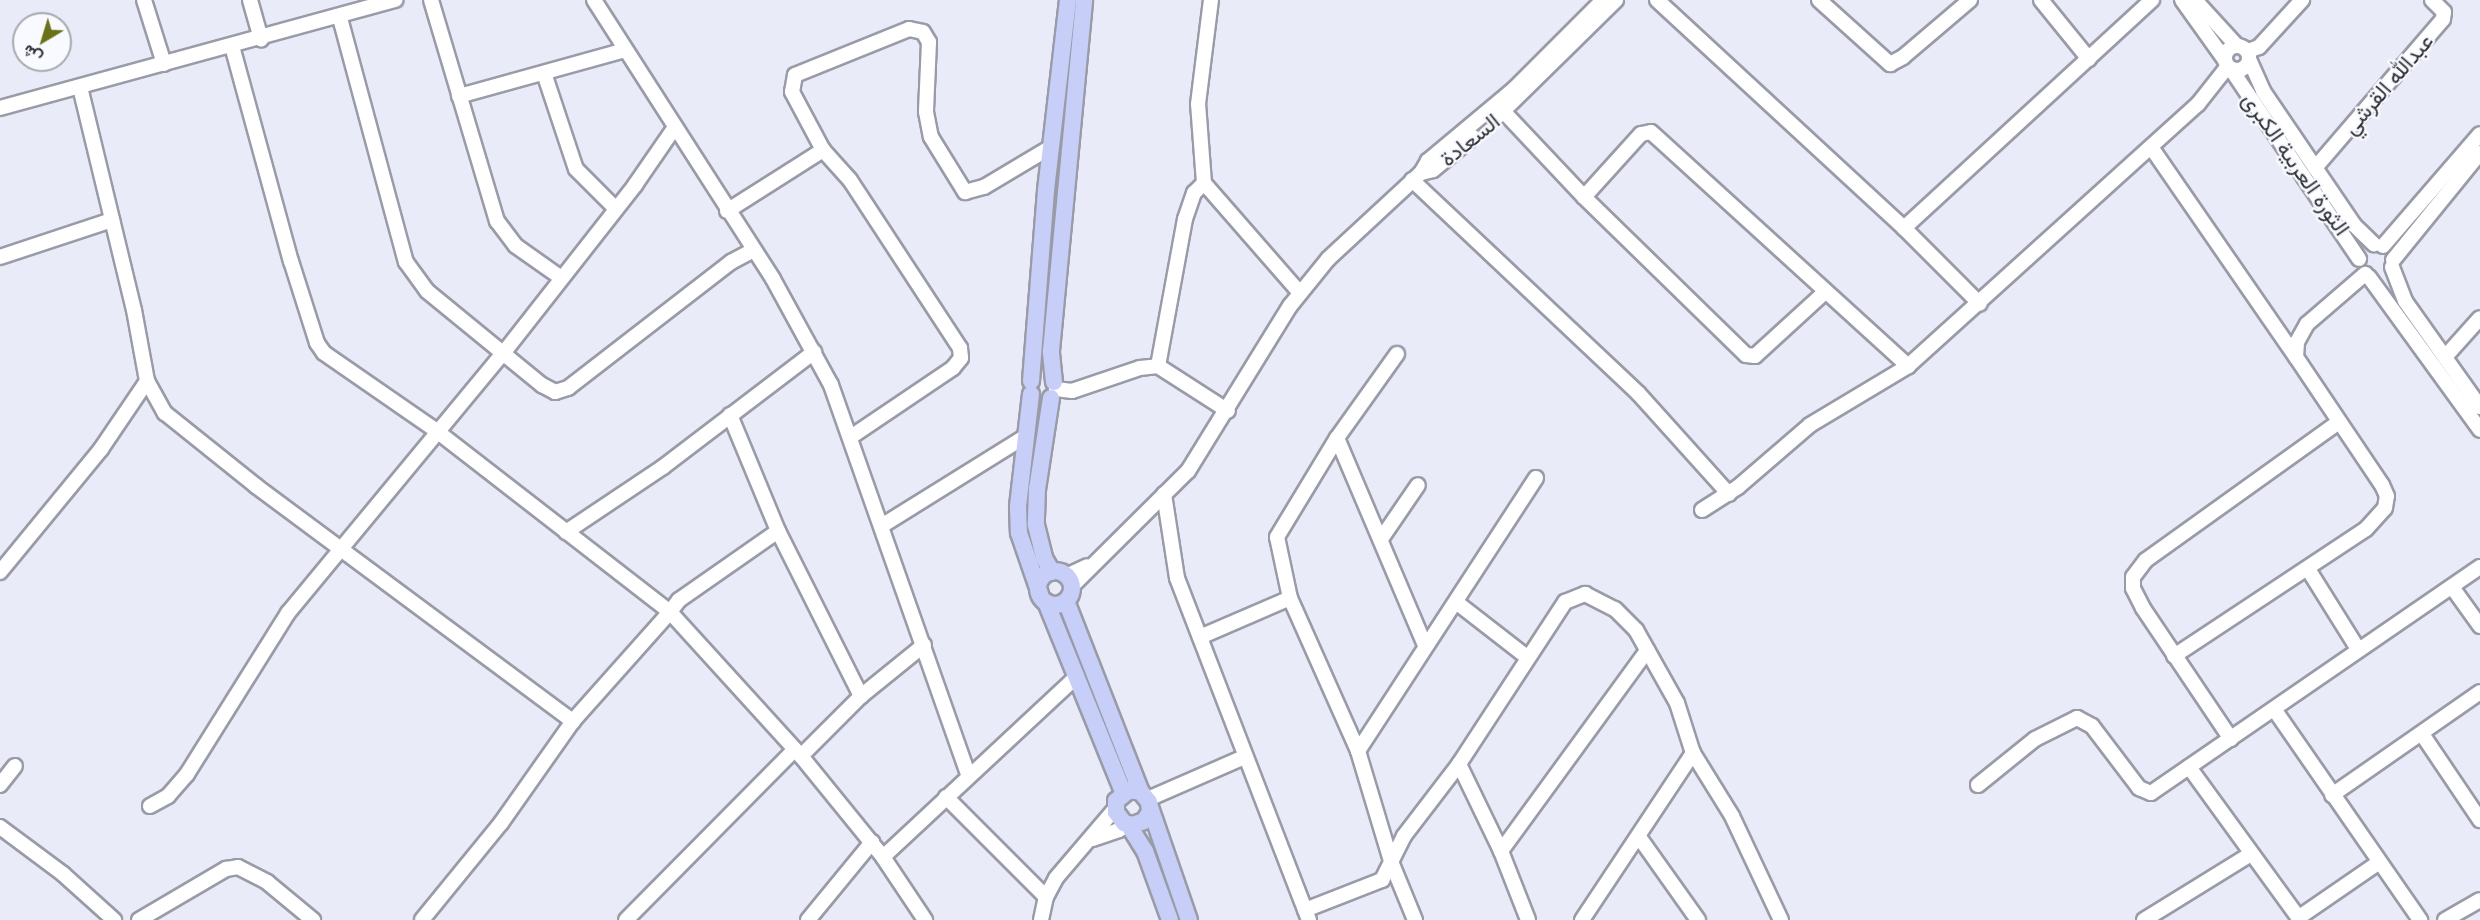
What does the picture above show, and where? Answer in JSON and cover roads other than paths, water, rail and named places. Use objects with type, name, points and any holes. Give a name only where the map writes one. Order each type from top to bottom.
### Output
[{"type":"main road","points":[[1068,0],[1051,147],[1031,388],[1023,438],[1019,532],[1043,598],[1123,792],[1122,819],[1150,863],[1170,920]]},
{"type":"main road","points":[[1084,0],[1051,351],[1054,390],[1037,489],[1036,525],[1044,558],[1064,584],[1146,799],[1189,920]]},
{"type":"main road","points":[[1031,388],[1045,375],[1054,390]]},
{"type":"main road","points":[[1031,388],[1040,401],[1054,390]]},
{"type":"main road","points":[[1039,583],[1064,584],[1057,605],[1043,598],[1039,583]]},
{"type":"main road","points":[[1123,792],[1146,799]]},
{"type":"main road","points":[[1122,819],[1144,821],[1146,799]]},
{"type":"street","points":[[144,0],[164,63]]},
{"type":"street","points":[[250,0],[261,39]]},
{"type":"street","points":[[0,108],[340,18],[365,5],[396,0]]},
{"type":"street","points":[[431,0],[497,221],[516,246],[560,277]]},
{"type":"street","points":[[594,0],[754,250],[814,352],[852,436],[968,775]]},
{"type":"street","points":[[1211,0],[1198,104],[1204,183],[1300,293]]},
{"type":"street","name":"السعادة","points":[[1417,176],[1434,170],[1504,112],[1616,0]]},
{"type":"street","points":[[1657,0],[1904,228],[1980,304]]},
{"type":"street","points":[[1819,0],[1890,64],[1910,52],[1970,0]]},
{"type":"street","points":[[2041,0],[2089,59]]},
{"type":"street","points":[[1904,228],[2152,0]]},
{"type":"street","name":"الثورة العربية الكبرى","points":[[2182,0],[2359,259]]},
{"type":"street","name":"الثورة العربية الكبرى","points":[[2195,0],[2244,52],[2263,91],[2354,225],[2379,245]]},
{"type":"street","points":[[1702,510],[1729,494],[1810,425],[1908,366],[1980,304],[2198,104],[2228,65],[2226,52],[2244,52],[2259,47],[2302,0]]},
{"type":"street","name":"عبدالله القرشي","points":[[2315,168],[2444,20],[2444,12],[2432,0]]},
{"type":"street","name":"السعادة","points":[[1417,176],[1428,161],[1497,105],[1596,2]]},
{"type":"street","points":[[340,18],[406,262],[427,291],[505,351],[542,386],[555,392],[568,388],[723,268],[754,250]]},
{"type":"street","points":[[852,436],[953,368],[961,358],[960,348],[850,180],[823,150],[792,92],[795,75],[909,29],[923,32],[929,42],[926,112],[931,137],[965,192],[984,187],[1051,147]]},
{"type":"street","points":[[232,46],[317,343],[334,361],[438,432],[670,612],[798,753],[872,842],[925,920]]},
{"type":"street","points":[[459,96],[625,50]]},
{"type":"street","points":[[2228,65],[2243,69],[2244,52]]},
{"type":"street","points":[[544,73],[576,169],[615,208]]},
{"type":"street","points":[[80,87],[147,381],[175,423],[573,721]]},
{"type":"street","points":[[1504,112],[1584,197],[1752,358],[1825,292]]},
{"type":"street","points":[[150,806],[168,796],[187,774],[268,639],[505,351],[675,127]]},
{"type":"street","points":[[1584,197],[1641,134],[1651,132],[1908,366]]},
{"type":"street","points":[[2480,135],[2379,245],[2364,249],[2359,259],[2367,276],[2445,357],[2480,406]]},
{"type":"street","points":[[2151,147],[2296,357],[2382,485],[2387,496],[2385,508],[2366,529],[2174,656]]},
{"type":"street","points":[[728,211],[823,150]]},
{"type":"street","points":[[2296,357],[2297,342],[2307,324],[2367,276],[2380,278],[2480,153]]},
{"type":"street","points":[[1064,584],[1095,563],[1188,471],[1228,411],[1300,293],[1345,241],[1417,176],[1638,393],[1729,494]]},
{"type":"street","points":[[1158,366],[1183,228],[1194,193],[1204,183]]},
{"type":"street","points":[[0,257],[112,220]]},
{"type":"street","points":[[2379,245],[2393,264],[2400,292],[2413,323],[2480,430]]},
{"type":"street","points":[[2445,357],[2480,318]]},
{"type":"street","points":[[566,532],[626,493],[814,352]]},
{"type":"street","points":[[1397,354],[1337,438],[1277,537],[1290,598],[1358,751],[1392,864],[1414,920]]},
{"type":"street","points":[[1054,390],[1071,391],[1140,368],[1158,366],[1228,411]]},
{"type":"street","points":[[0,572],[101,449],[147,381]]},
{"type":"street","points":[[730,415],[778,531],[861,696]]},
{"type":"street","points":[[2231,739],[2174,656],[2133,588],[2137,569],[2339,422]]},
{"type":"street","points":[[883,525],[1023,438]]},
{"type":"street","points":[[1337,438],[1425,645]]},
{"type":"street","points":[[1358,751],[1536,478]]},
{"type":"street","points":[[1381,539],[1418,485]]},
{"type":"street","points":[[1164,494],[1177,578],[1244,757],[1307,915],[1382,880],[1404,836],[1459,764],[1565,602],[1585,594],[1615,609],[1636,630],[1677,703],[1694,753],[1732,816],[1781,920]]},
{"type":"street","points":[[422,920],[501,823],[573,721],[679,600],[778,531]]},
{"type":"street","points":[[1978,785],[2035,739],[2077,718],[2092,726],[2147,794],[2231,739],[2358,649],[2480,567]]},
{"type":"street","points":[[2308,569],[2358,649]]},
{"type":"street","points":[[2452,587],[2480,626]]},
{"type":"street","points":[[1200,637],[1290,598]]},
{"type":"street","points":[[1456,602],[1527,657]]},
{"type":"street","points":[[626,920],[798,753],[861,696],[924,645]]},
{"type":"street","points":[[1501,851],[1647,651]]},
{"type":"street","points":[[883,857],[968,775],[1077,676]]},
{"type":"street","points":[[2332,795],[2480,692]]},
{"type":"street","points":[[2274,709],[2378,863],[2420,920]]},
{"type":"street","points":[[2422,734],[2480,820]]},
{"type":"street","points":[[1582,920],[1694,753]]},
{"type":"street","points":[[1146,799],[1244,757]]},
{"type":"street","points":[[1459,764],[1501,851],[1528,920]]},
{"type":"street","points":[[0,785],[15,766]]},
{"type":"street","points":[[2189,767],[2299,919],[2378,863]]},
{"type":"street","points":[[946,797],[1046,897]]},
{"type":"street","points":[[1041,920],[1046,897],[1056,878],[1093,839],[1122,819]]},
{"type":"street","points":[[0,827],[63,874],[114,920]]},
{"type":"street","points":[[1639,837],[1698,920]]},
{"type":"street","points":[[808,920],[872,842]]},
{"type":"street","points":[[2144,920],[2161,915],[2251,854]]},
{"type":"street","points":[[139,920],[226,869],[238,867],[267,882],[312,920]]},
{"type":"street","points":[[2445,920],[2480,900]]}]
